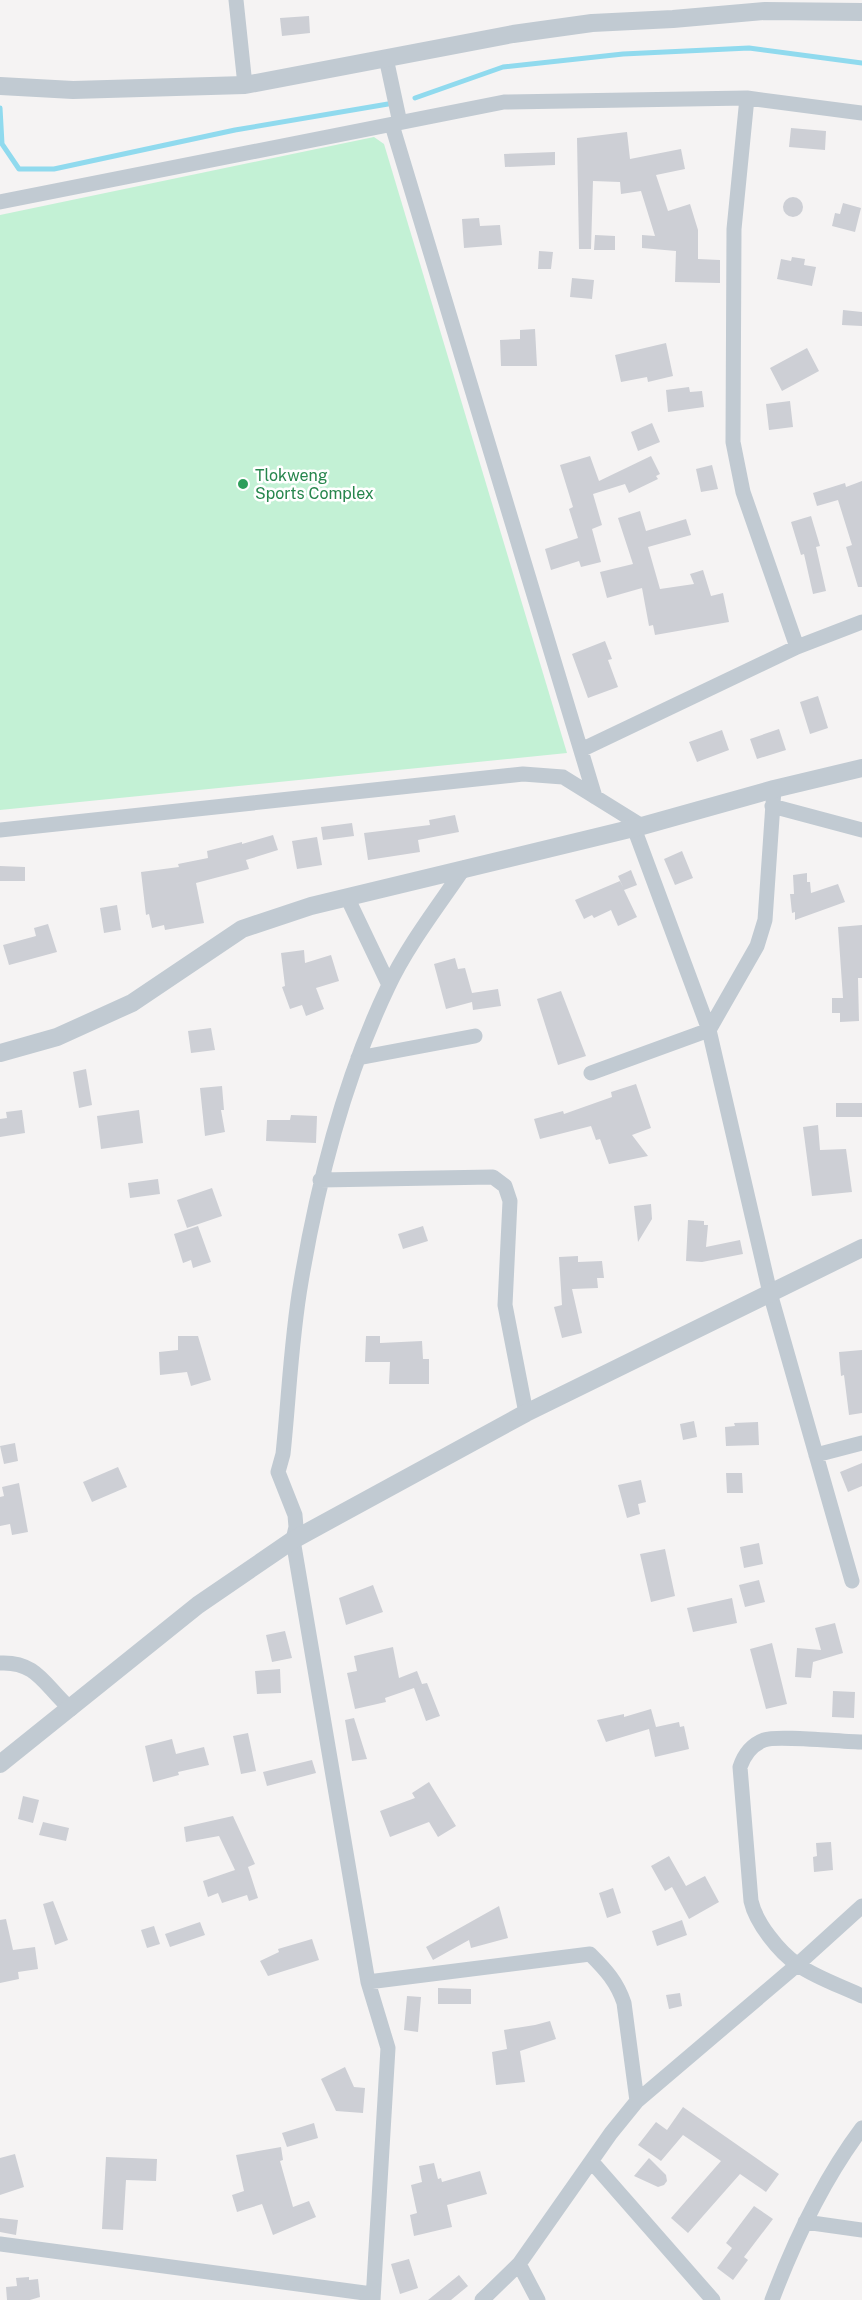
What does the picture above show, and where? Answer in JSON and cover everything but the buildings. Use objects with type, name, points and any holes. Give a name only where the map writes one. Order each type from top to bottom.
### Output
[{"type":"street","points":[[236,0],[245,85]]},
{"type":"street","points":[[0,86],[74,90],[245,85],[513,34],[592,23],[673,19],[761,5],[862,12]]},
{"type":"street","points":[[386,58],[396,124],[595,797]]},
{"type":"street","points":[[747,98],[734,229],[733,442],[743,492],[797,647]]},
{"type":"street","points":[[0,202],[504,102],[747,98],[862,113]]},
{"type":"street","points":[[581,750],[797,647],[862,622]]},
{"type":"street","points":[[0,1053],[57,1038],[132,1003],[242,929],[311,906],[638,827],[773,798],[862,768]]},
{"type":"street","points":[[0,830],[523,774],[563,777],[638,827],[709,1030],[770,1293],[852,1581]]},
{"type":"street","points":[[773,798],[862,830]]},
{"type":"street","points":[[591,1073],[709,1030],[757,946],[765,920],[773,798]]},
{"type":"street","points":[[0,2244],[373,2297],[388,2048],[368,1982],[293,1540],[296,1527],[295,1515],[278,1472],[283,1454],[300,1285],[320,1180],[358,1059],[388,985],[465,868]]},
{"type":"street","points":[[347,897],[388,985]]},
{"type":"street","points":[[358,1059],[475,1036]]},
{"type":"street","points":[[320,1180],[493,1177],[505,1186],[510,1201],[506,1305],[526,1413]]},
{"type":"street","points":[[0,1764],[66,1704],[198,1605],[293,1540],[526,1413],[862,1248]]},
{"type":"street","points":[[816,1455],[862,1443]]},
{"type":"street","points":[[0,1663],[16,1662],[38,1674],[66,1704]]},
{"type":"street","points":[[862,1742],[766,1739],[750,1749],[743,1757],[740,1767],[753,1911],[762,1928],[797,1965],[862,1996]]},
{"type":"street","points":[[482,2300],[519,2264],[611,2133],[637,2101],[797,1965],[862,1906]]},
{"type":"street","points":[[368,1982],[590,1954],[610,1974],[619,1988],[624,2003],[637,2101]]},
{"type":"street","points":[[772,2300],[805,2222],[828,2179],[862,2128]]},
{"type":"street","points":[[592,2162],[713,2300]]},
{"type":"street","points":[[805,2222],[862,2230]]},
{"type":"street","points":[[519,2264],[538,2300]]},
{"type":"green space","name":"Tlokweng Sports Complex","points":[[374,137],[384,144],[567,753],[0,810],[0,215]]},
{"type":"waterway","points":[[415,98],[503,67],[623,54],[749,48],[862,63]]},
{"type":"waterway","points":[[0,108],[2,144],[19,169],[54,169],[235,130],[388,104]]},
{"type":"place","name":"Tlokweng Sports Complex","points":[[243,484]]}]
